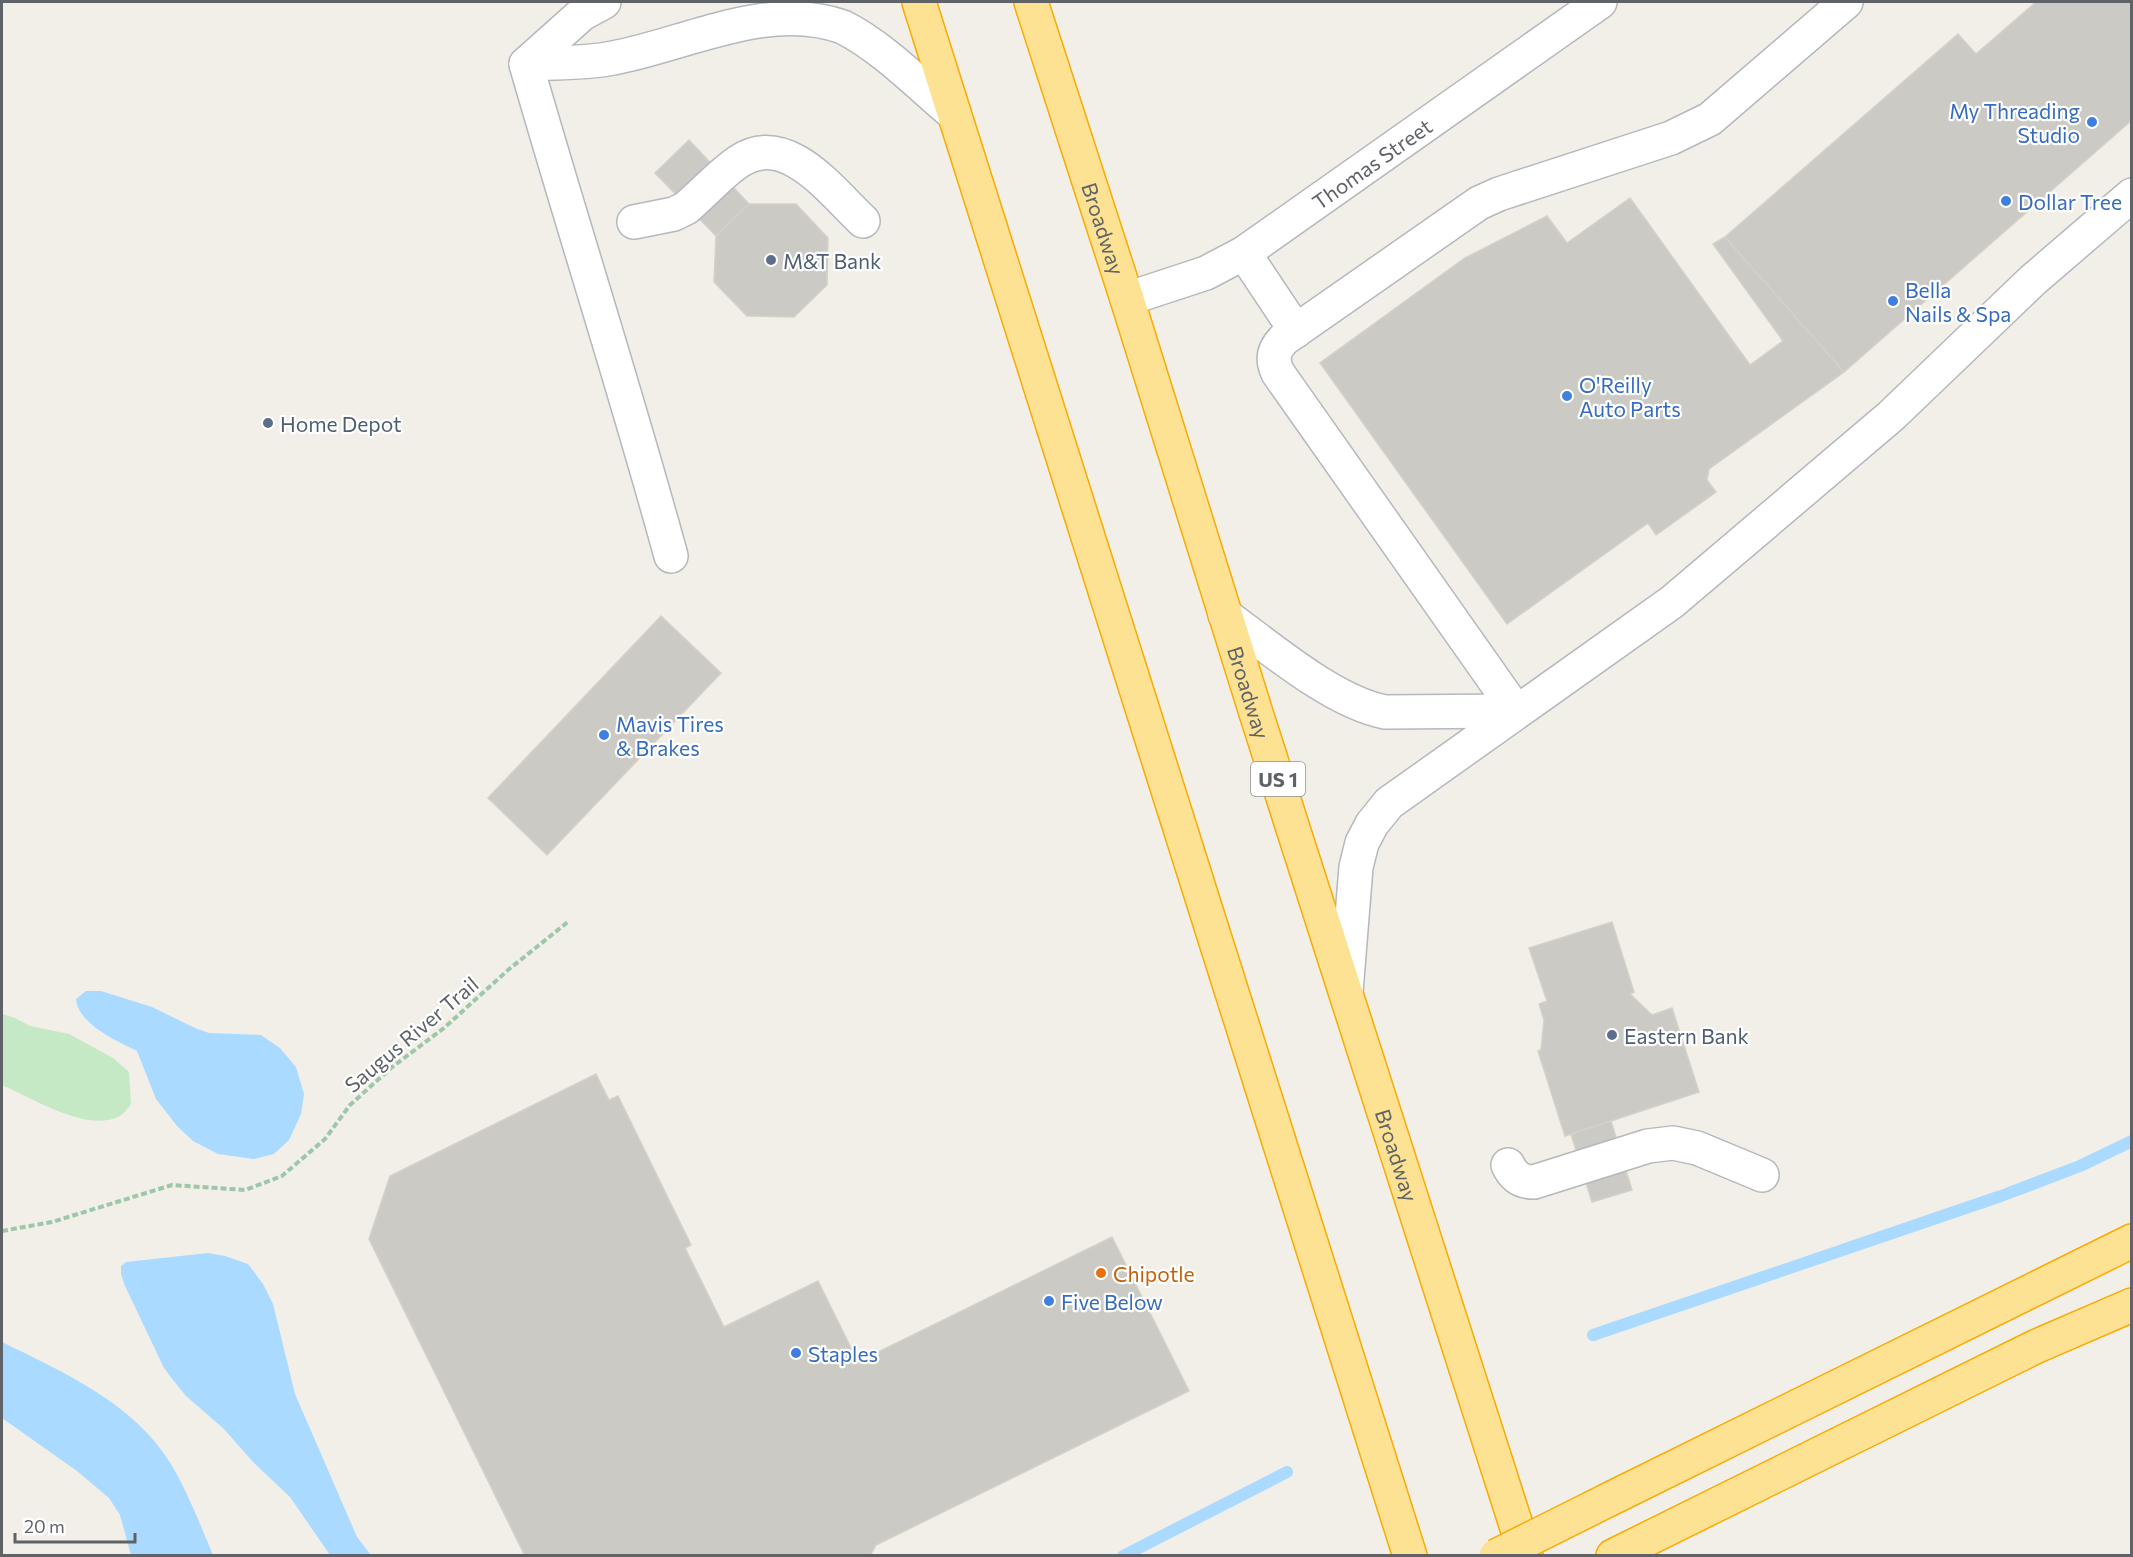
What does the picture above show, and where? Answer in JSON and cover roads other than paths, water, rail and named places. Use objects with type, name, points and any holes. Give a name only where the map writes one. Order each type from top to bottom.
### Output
[{"type":"highway","points":[[919,2],[1410,1556]]},
{"type":"highway","name":"Broadway","points":[[1031,2],[1526,1556]]},
{"type":"highway","points":[[1496,1556],[2132,1241]]},
{"type":"highway","points":[[1618,1553],[2088,1322],[2132,1305]]},
{"type":"highway","points":[[2088,1322],[2117,1318],[2132,1319]]},
{"type":"street","points":[[526,64],[582,14],[604,2]]},
{"type":"street","name":"Thomas Street","points":[[1127,299],[1206,273],[1244,253],[1600,2]]},
{"type":"street","points":[[1516,711],[1278,373],[1274,360],[1275,350],[1284,339],[1479,203],[1498,194],[1671,138],[1698,126],[1720,110],[1846,2]]},
{"type":"street","points":[[526,64],[614,58],[762,14],[791,13],[826,20],[855,34],[954,114]]},
{"type":"street","points":[[526,64],[562,192],[634,419],[671,556]]},
{"type":"street","points":[[634,222],[677,213],[686,208],[739,162],[754,155],[769,153],[785,155],[800,162],[863,221]]},
{"type":"street","points":[[1346,992],[1356,867],[1362,843],[1372,824],[1389,803],[1672,602],[1890,416],[2033,280],[2132,195]]},
{"type":"street","points":[[1244,253],[1296,331]]},
{"type":"street","points":[[1225,615],[1338,695],[1371,709],[1385,712],[1516,711]]},
{"type":"street","points":[[1508,1164],[1520,1179],[1534,1182],[1648,1146],[1672,1143],[1697,1148],[1762,1174]]},
{"type":"water","points":[[86,991],[101,991],[152,1007],[209,1033],[261,1035],[280,1048],[296,1067],[304,1094],[301,1114],[289,1140],[274,1154],[254,1159],[218,1154],[193,1141],[177,1126],[156,1099],[137,1051],[100,1031],[78,1008],[76,999]]},
{"type":"water","points":[[208,1253],[248,1264],[263,1284],[273,1304],[295,1394],[357,1537],[371,1555],[330,1555],[290,1497],[254,1463],[223,1428],[186,1396],[164,1368],[125,1286],[121,1266],[126,1262]]},
{"type":"water","points":[[2,1342],[96,1391],[138,1423],[156,1442],[171,1464],[213,1555],[131,1555],[120,1515],[109,1498],[77,1471],[2,1418]]},
{"type":"waterway","points":[[1593,1335],[2001,1196],[2080,1166],[2132,1141]]},
{"type":"waterway","points":[[1123,1556],[1287,1472]]},
{"type":"place","name":"My Threading Studio","points":[[2092,122]]},
{"type":"place","name":"Dollar Tree","points":[[2006,201]]},
{"type":"place","name":"M&T Bank","points":[[771,260]]},
{"type":"place","name":"Bella Nails & Spa","points":[[1893,301]]},
{"type":"place","name":"O'Reilly Auto Parts","points":[[1567,396]]},
{"type":"place","name":"Home Depot","points":[[268,423]]},
{"type":"place","name":"Mavis Tires & Brakes","points":[[604,735]]},
{"type":"place","name":"Eastern Bank","points":[[1612,1035]]},
{"type":"place","name":"Chipotle","points":[[1101,1273]]},
{"type":"place","name":"Five Below","points":[[1049,1301]]},
{"type":"place","name":"Staples","points":[[796,1353]]}]
